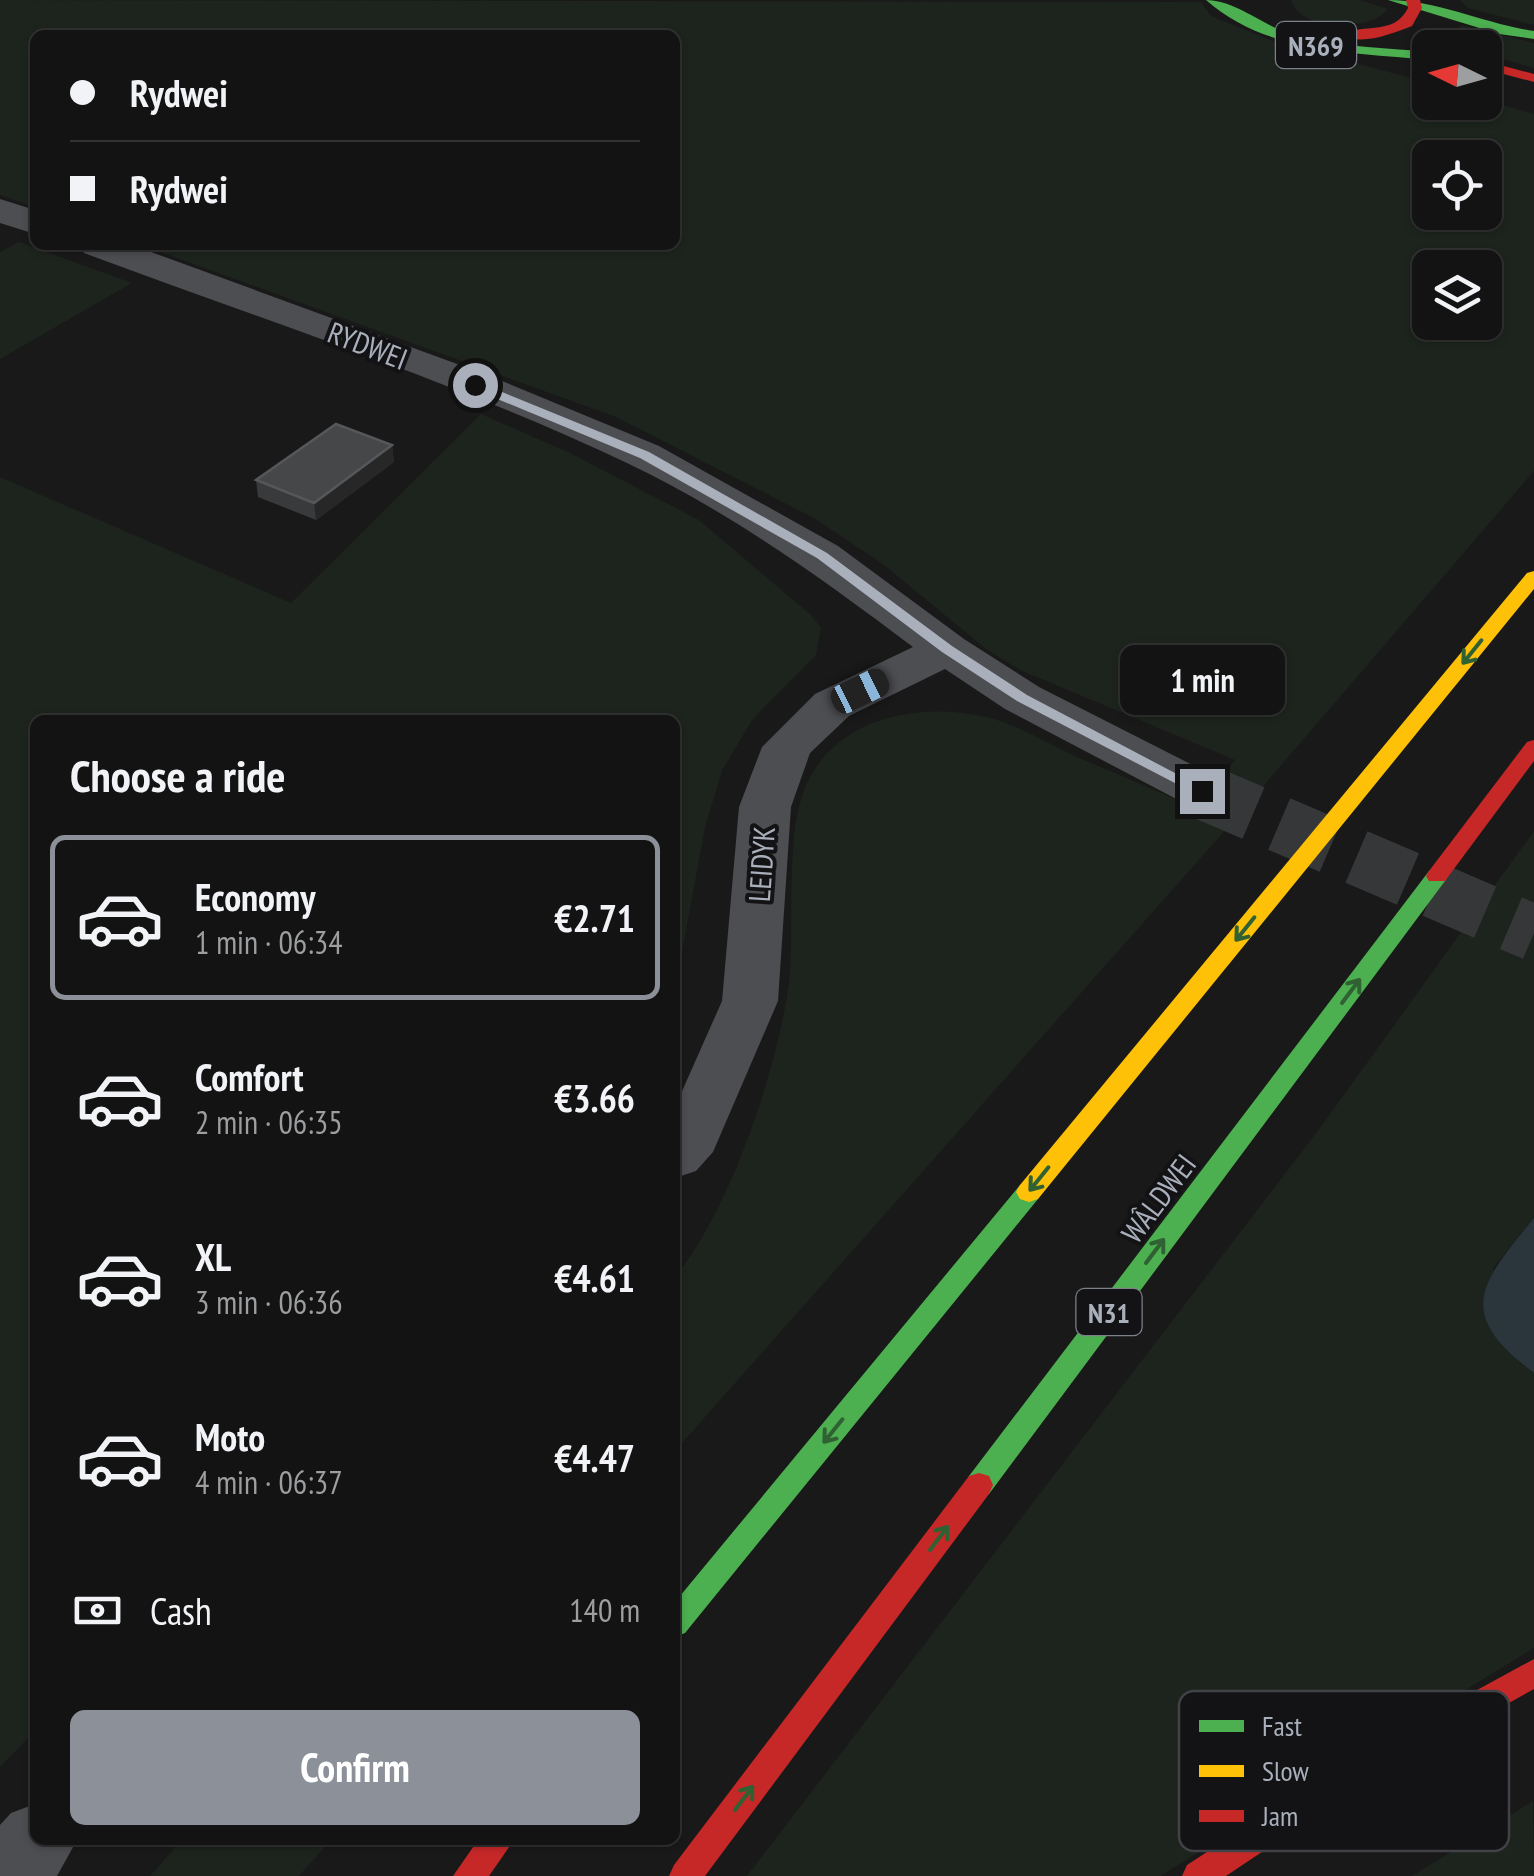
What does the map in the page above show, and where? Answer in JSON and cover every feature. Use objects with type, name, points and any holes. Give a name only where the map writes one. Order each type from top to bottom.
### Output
[{"type":"main road","name":"N369","points":[[1212,0],[1258,27],[1302,43],[1412,54]]},
{"type":"main road","name":"N369","points":[[1264,2],[1276,18],[1301,30],[1334,35],[1382,33],[1412,41]]},
{"type":"main road","name":"N369","points":[[1382,33],[1408,23],[1411,2],[1534,34]]},
{"type":"main road","points":[[1502,69],[1534,78]]},
{"type":"main road","points":[[680,1618],[1534,577]]},
{"type":"main road","name":"WÂLDWEI","points":[[685,1876],[1534,748]]},
{"type":"main road","points":[[1502,1691],[1534,1673]]},
{"type":"main road","points":[[469,1876],[494,1845]]},
{"type":"main road","points":[[1198,1876],[1236,1851]]},
{"type":"street","points":[[0,210],[30,221]]},
{"type":"street","name":"RYDWEI","points":[[110,250],[475,385],[644,455],[822,556],[947,649],[1022,698],[1202,791]]},
{"type":"street","name":"LEIDYK","points":[[680,1149],[692,1136],[750,1001],[765,807],[787,747],[832,705],[947,649]]},
{"type":"street","points":[[5,1876],[33,1845]]},
{"type":"shaded area","points":[[0,0],[1201,2],[1211,16],[1273,41],[1412,78],[1412,120],[1502,120],[1502,105],[1534,114],[1534,471],[1229,826],[680,1445],[680,1270],[714,1215],[763,1095],[789,982],[797,814],[816,768],[833,747],[879,721],[905,714],[933,712],[987,717],[1196,809],[1235,760],[1020,670],[986,649],[884,565],[814,518],[616,417],[155,250],[680,250],[680,30],[30,30],[30,205],[0,195]]},
{"type":"shaded area","points":[[1291,0],[1360,0],[1388,9],[1367,22],[1336,25],[1308,18],[1297,11]]},
{"type":"shaded area","points":[[1460,0],[1534,0],[1534,25],[1468,8]]},
{"type":"shaded area","points":[[1462,25],[1482,30],[1455,30]]},
{"type":"shaded area","points":[[1502,35],[1534,43],[1534,68],[1502,59]]},
{"type":"shaded area","points":[[19,242],[30,246],[30,250],[41,250],[132,283],[0,359],[0,252]]},
{"type":"shaded area","points":[[481,414],[570,453],[699,520],[811,615],[821,628],[816,655],[752,720],[722,771],[705,827],[680,964],[680,715],[30,715],[30,1736],[0,1767],[0,477],[291,603]]},
{"type":"shaded area","points":[[1534,831],[1534,1218],[1493,1268],[1519,1362],[1534,1373],[1534,1648],[1463,1691],[1179,1691],[1179,1851],[1201,1851],[1160,1876],[747,1876],[1320,1128]]},
{"type":"shaded area","points":[[1534,1218],[1534,1373],[1493,1333],[1485,1315],[1484,1298],[1500,1262]]},
{"type":"shaded area","points":[[1533,1801],[1534,1876],[1412,1876],[1452,1851],[1509,1851],[1509,1816]]},
{"type":"shaded area","points":[[178,1845],[327,1845],[299,1876],[150,1876]]},
{"type":"building","points":[[336,424],[392,445],[314,503],[256,480]]},
{"type":"tunnel","points":[[1202,791],[1534,933]]},
{"type":"traffic: fast","points":[[1213,0],[1258,27],[1302,43],[1412,54]]},
{"type":"traffic: fast","points":[[1395,0],[1504,31],[1534,35]]},
{"type":"traffic: fast","points":[[979,1485],[1437,876]]},
{"type":"traffic: fast","points":[[680,1618],[1029,1192]]},
{"type":"traffic: slow","points":[[1029,1192],[1534,577]]},
{"type":"traffic: jam","points":[[1348,35],[1382,33],[1407,23],[1415,8],[1413,0]]},
{"type":"traffic: jam","points":[[1502,70],[1534,78]]},
{"type":"traffic: jam","points":[[1437,876],[1534,747]]},
{"type":"traffic: jam","points":[[685,1876],[979,1485]]},
{"type":"traffic: jam","points":[[1502,1691],[1534,1673]]},
{"type":"traffic: jam","points":[[469,1876],[494,1845]]},
{"type":"traffic: jam","points":[[1198,1876],[1236,1851]]},
{"type":"route","points":[[475,385],[644,455],[822,556],[947,649],[1022,698],[1202,791]]}]
